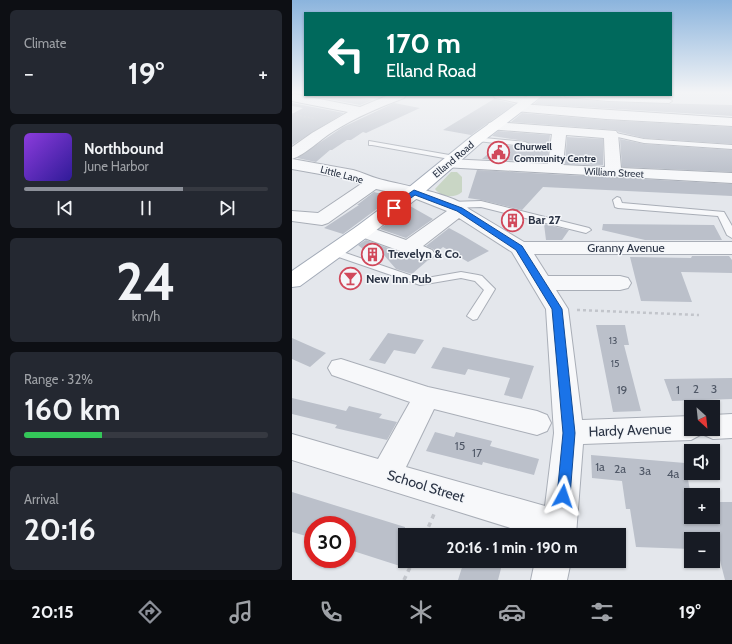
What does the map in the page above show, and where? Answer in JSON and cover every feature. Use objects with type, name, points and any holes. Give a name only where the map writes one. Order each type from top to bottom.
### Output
[{"type":"main road","name":"Elland Road","points":[[292,281],[363,231],[414,192],[502,120]]},
{"type":"street","points":[[292,154],[326,130],[345,120]]},
{"type":"street","points":[[716,120],[732,122]]},
{"type":"street","points":[[494,126],[611,134],[613,172]]},
{"type":"street","points":[[556,170],[560,130]]},
{"type":"street","name":"William Street","points":[[451,161],[556,170],[732,178]]},
{"type":"street","name":"Little Lane","points":[[292,164],[352,175],[373,183],[414,192],[455,207],[520,248]]},
{"type":"street","points":[[292,216],[322,218],[373,183]]},
{"type":"street","points":[[363,231],[418,250],[455,207]]},
{"type":"street","points":[[520,248],[557,309],[569,433],[560,528]]},
{"type":"street","name":"Granny Avenue","points":[[520,248],[732,248]]},
{"type":"street","points":[[541,283],[620,283]]},
{"type":"street","points":[[341,368],[427,397],[537,423]]},
{"type":"street","points":[[386,474],[427,397]]},
{"type":"street","points":[[720,427],[732,426]]},
{"type":"street","name":"Hardy Avenue","points":[[569,433],[684,428]]},
{"type":"street","name":"School Street","points":[[292,447],[386,474],[551,528]]},
{"type":"street","points":[[549,580],[552,568]]},
{"type":"lane","points":[[611,134],[644,141],[732,146]]},
{"type":"lane","points":[[477,139],[525,144]]},
{"type":"lane","points":[[372,143],[451,161]]},
{"type":"lane","points":[[617,200],[618,205],[732,214]]},
{"type":"lane","points":[[455,207],[481,204],[586,230]]},
{"type":"lane","points":[[721,214],[732,235]]},
{"type":"lane","points":[[334,252],[420,282],[461,275],[478,278],[490,289],[473,316]]},
{"type":"path","points":[[557,309],[699,315]]},
{"type":"path","points":[[404,580],[409,568]]},
{"type":"green space","points":[[451,172],[457,172],[462,177],[462,192],[455,196],[441,194],[435,189]]},
{"type":"building","points":[[292,120],[333,120],[292,145]]},
{"type":"building","points":[[358,120],[394,120],[366,133],[363,132],[351,140],[347,140],[330,150],[316,162],[297,158],[343,127]]},
{"type":"building","points":[[459,120],[492,120],[471,135],[443,130]]},
{"type":"building","points":[[513,120],[607,120],[732,127],[732,144],[644,138],[616,130],[511,122]]},
{"type":"building","points":[[498,131],[550,135],[547,162],[482,159],[498,145],[525,147],[530,145],[525,141],[492,136]]},
{"type":"building","points":[[567,137],[603,139],[603,165],[565,164]]},
{"type":"building","points":[[620,139],[644,144],[732,150],[732,172],[622,167]]},
{"type":"building","points":[[477,170],[732,184],[732,196],[543,187],[522,210],[468,198]]},
{"type":"building","points":[[374,192],[393,197],[343,234],[324,228],[359,205],[357,205]]},
{"type":"building","points":[[410,206],[433,219],[406,238],[380,229]]},
{"type":"building","points":[[544,224],[569,230],[562,240],[546,240]]},
{"type":"building","points":[[603,224],[714,225],[722,240],[645,240],[602,230]]},
{"type":"building","points":[[449,228],[489,251],[468,262],[443,247],[436,253],[433,249],[426,246]]},
{"type":"building","points":[[366,240],[427,261],[412,274],[396,269],[383,254],[376,260],[358,245]]},
{"type":"building","points":[[692,256],[729,256],[732,260],[732,273],[681,272],[692,302],[641,301],[630,257],[691,258]]},
{"type":"building","points":[[596,325],[625,325],[629,345],[624,345],[641,411],[613,412]]},
{"type":"building","points":[[388,333],[424,340],[415,354],[394,350],[385,364],[369,360]]},
{"type":"building","points":[[292,338],[326,353],[310,367],[292,359]]},
{"type":"building","points":[[443,347],[534,366],[522,399],[504,395],[510,378],[468,369],[465,375],[431,368]]},
{"type":"building","points":[[732,378],[732,399],[672,401],[664,379]]},
{"type":"building","points":[[292,398],[346,411],[349,406],[382,414],[379,418],[397,422],[387,440],[335,428],[337,425],[292,414]]},
{"type":"building","points":[[435,432],[454,437],[456,432],[492,441],[490,446],[539,459],[534,475],[483,462],[482,465],[426,451]]},
{"type":"building","points":[[591,455],[684,463],[684,480],[688,480],[690,488],[684,488],[684,524],[720,524],[720,502],[732,502],[732,580],[725,580],[720,561],[720,532],[684,532],[684,549],[636,547],[630,509],[626,509],[622,481],[592,478]]},
{"type":"building","points":[[292,492],[405,527],[398,528],[398,565],[356,552],[356,516],[304,516],[304,535],[292,532]]},
{"type":"building","points":[[462,568],[501,568],[498,580],[458,580]]},
{"type":"place","name":"Churwell Community Centre","points":[[499,152]]},
{"type":"place","name":"Bar 27","points":[[512,220]]},
{"type":"place","name":"Trevelyn & Co.","points":[[373,254]]},
{"type":"place","name":"New Inn Pub","points":[[350,279]]},
{"type":"route","points":[[394,208],[414,192],[460,209],[520,248],[557,309],[569,433],[563,496]]}]
